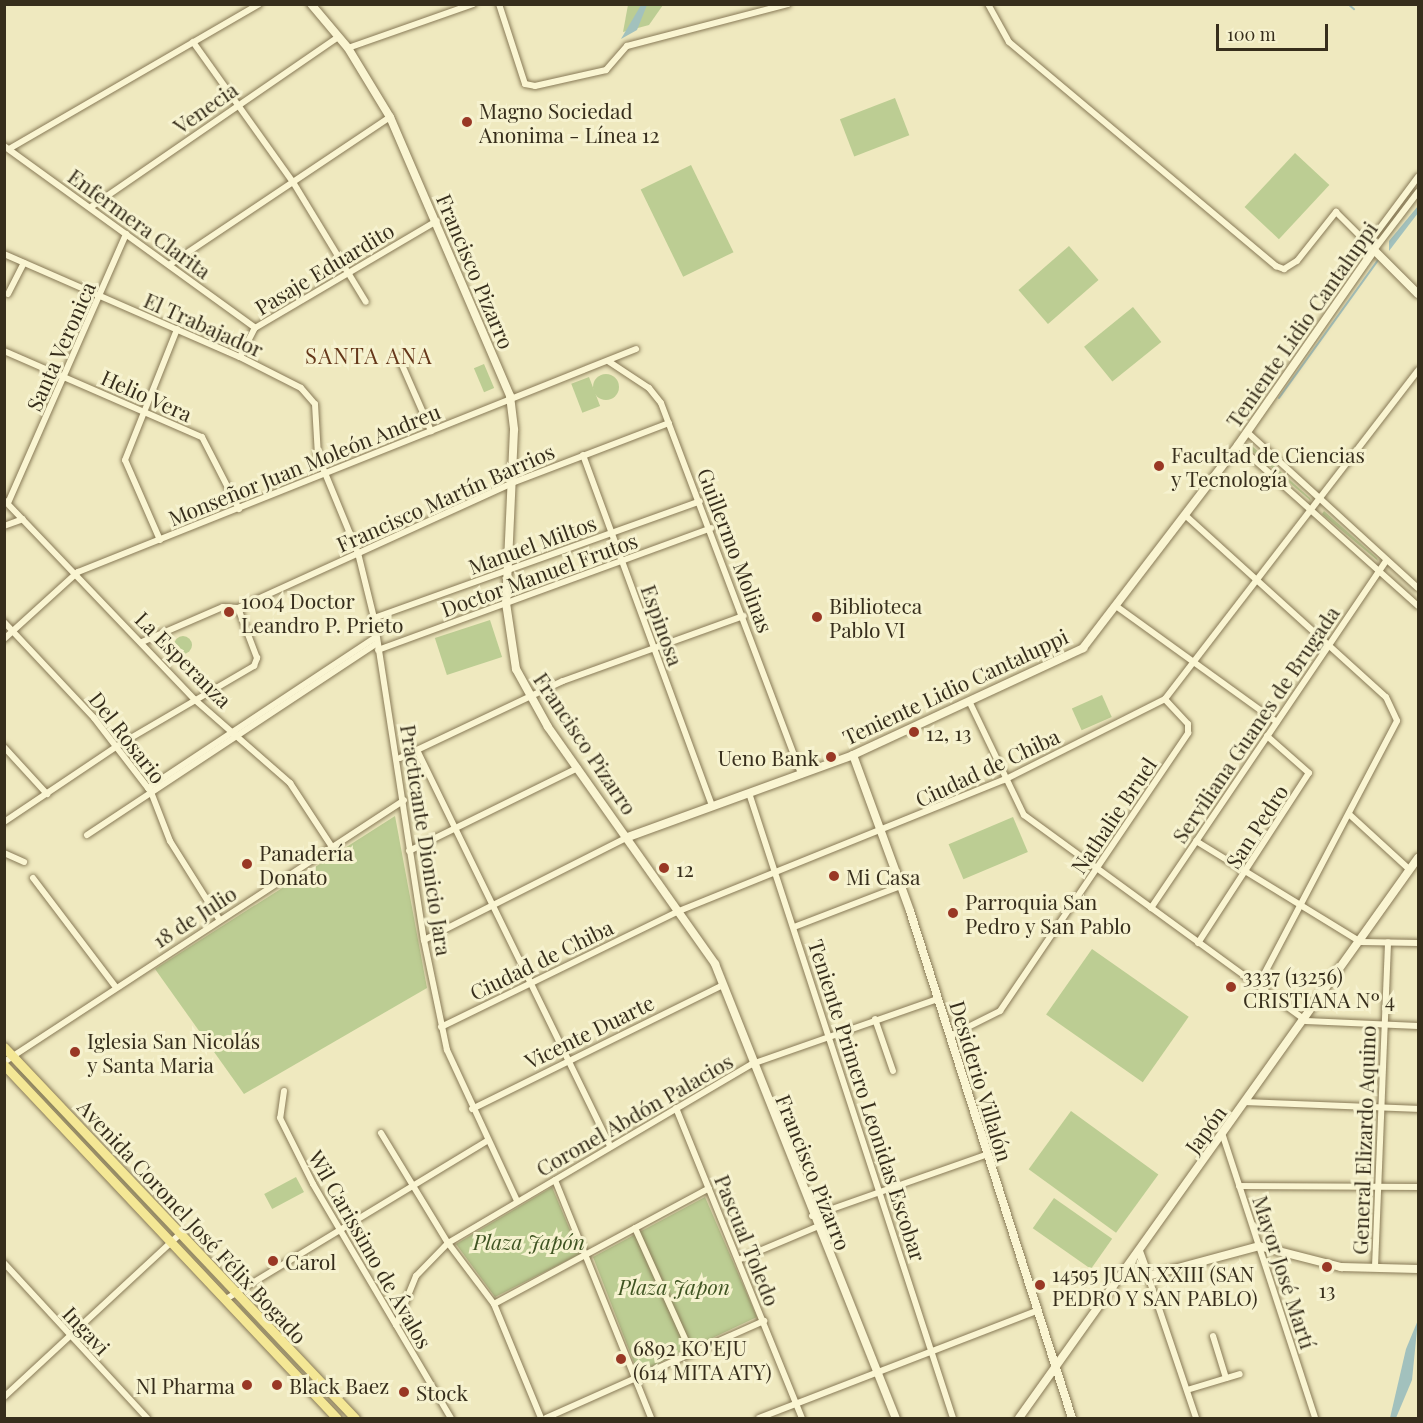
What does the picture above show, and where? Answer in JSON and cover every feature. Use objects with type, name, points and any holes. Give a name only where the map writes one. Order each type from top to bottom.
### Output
[{"type":"main road","name":"Avenida Coronel José Félix Bogado","points":[[4,1047],[7,1061],[108,1173],[235,1293],[355,1419]]},
{"type":"main road","name":"Avenida Coronel José Félix Bogado","points":[[7,1061],[115,1166],[226,1299],[337,1419]]},
{"type":"main road","points":[[108,1173],[115,1166]]},
{"type":"street","points":[[7,147],[259,4]]},
{"type":"street","name":"Francisco Pizarro","points":[[311,4],[348,48],[390,117],[437,220],[510,396],[512,483],[506,603],[511,651],[529,696],[715,964],[811,1216],[896,1419]]},
{"type":"street","points":[[348,48],[473,4]]},
{"type":"street","points":[[499,4],[525,84],[596,73],[627,46],[788,4]]},
{"type":"street","points":[[988,4],[1009,42],[1276,266],[1284,268],[1298,261],[1336,212],[1419,294]]},
{"type":"street","name":"Venecia","points":[[92,207],[238,103],[338,37]]},
{"type":"street","points":[[193,42],[293,182],[366,302]]},
{"type":"street","points":[[169,265],[390,117]]},
{"type":"street","name":"Enfermera Clarita","points":[[7,147],[255,328]]},
{"type":"street","points":[[1371,247],[1419,177]]},
{"type":"street","name":"Teniente Lidio Cantaluppi","points":[[424,940],[628,837],[853,755],[970,703],[1083,648],[1238,445],[1371,247],[1419,192]]},
{"type":"street","name":"Pasaje Eduardito","points":[[240,357],[255,328],[437,220]]},
{"type":"street","name":"Santa Veronica","points":[[6,502],[126,234]]},
{"type":"street","name":"El Trabajador","points":[[4,254],[240,357],[301,388],[315,404],[315,446],[326,476]]},
{"type":"street","points":[[8,294],[24,263]]},
{"type":"street","points":[[160,540],[125,460],[177,329]]},
{"type":"street","name":"Monseñor Juan Moleón Andreu","points":[[4,639],[78,572],[326,476],[510,396],[636,349]]},
{"type":"street","name":"Helio Vera","points":[[4,351],[202,437],[238,509]]},
{"type":"street","points":[[399,358],[430,431]]},
{"type":"street","name":"Guillermo Molinas","points":[[608,361],[654,393],[669,423],[711,528],[801,774]]},
{"type":"street","name":"Ciudad de Chiba","points":[[441,1027],[529,982],[679,911],[881,833],[1004,780],[1165,699],[1258,583],[1418,373]]},
{"type":"street","name":"Francisco Martín Barrios","points":[[142,642],[223,607],[238,608],[512,483],[669,423]]},
{"type":"street","points":[[1247,432],[1419,588]]},
{"type":"street","points":[[1238,445],[1419,606]]},
{"type":"street","name":"Espinosa","points":[[583,455],[712,806]]},
{"type":"street","name":"Practicante Dionicio Jara","points":[[326,476],[358,553],[374,618],[400,758],[409,851],[441,1027],[472,1109],[518,1202]]},
{"type":"street","name":"Manuel Miltos","points":[[374,618],[700,501]]},
{"type":"street","name":"La Esperanza","points":[[6,502],[78,572],[194,699],[290,783],[332,847]]},
{"type":"street","points":[[1185,515],[1386,697],[1397,721],[1394,732],[1258,986]]},
{"type":"street","points":[[4,526],[23,519]]},
{"type":"street","name":"Doctor Manuel Frutos","points":[[87,835],[235,733],[377,644],[506,603],[711,528]]},
{"type":"street","name":"Serviliana Guanes de Brugada","points":[[1151,908],[1387,560]]},
{"type":"street","points":[[1116,606],[1277,722]]},
{"type":"street","points":[[4,822],[117,746],[254,666],[257,658],[238,608]]},
{"type":"street","points":[[400,758],[529,696],[744,616]]},
{"type":"street","name":"Del Rosario","points":[[4,622],[117,746],[150,790],[170,841],[219,919]]},
{"type":"street","name":"Nathalie Bruel","points":[[950,1036],[1000,1011],[1188,733],[1188,724],[1165,699]]},
{"type":"street","points":[[970,703],[1004,780],[1024,815],[1306,1021],[1419,1026]]},
{"type":"street","name":"San Pedro","points":[[1198,942],[1309,773],[1267,736]]},
{"type":"street","points":[[4,747],[47,794]]},
{"type":"street","points":[[417,750],[566,1060],[610,1146]]},
{"type":"street","name":"Desiderio Villalón","points":[[853,755],[901,886],[950,1036],[985,1155],[1072,1419]]},
{"type":"street","points":[[409,851],[578,768]]},
{"type":"street","name":"Teniente Primero Leonidas Escobar","points":[[749,793],[830,1033],[953,1419]]},
{"type":"street","name":"18 de Julio","points":[[7,1061],[114,986],[404,800]]},
{"type":"street","points":[[1350,815],[1415,864]]},
{"type":"street","points":[[1196,841],[1300,909],[1361,942],[1419,943]]},
{"type":"street","points":[[4,853],[24,862]]},
{"type":"street","name":"Japón","points":[[1019,1419],[1306,1021],[1415,864]]},
{"type":"street","points":[[33,878],[114,986]]},
{"type":"street","points":[[794,927],[901,886]]},
{"type":"street","name":"General Elizardo Aquino","points":[[1375,1268],[1388,942]]},
{"type":"street","name":"Vicente Duarte","points":[[472,1109],[566,1060],[722,986]]},
{"type":"street","name":"Coronel Abdón Palacios","points":[[396,1325],[416,1276],[448,1243],[752,1064],[830,1033],[938,999]]},
{"type":"street","points":[[875,1019],[893,1071]]},
{"type":"street","name":"Wil Carissimo de Ávalos","points":[[284,1091],[281,1122],[340,1230],[451,1419]]},
{"type":"street","points":[[1247,1102],[1419,1109]]},
{"type":"street","name":"Pascual Toledo","points":[[676,1108],[802,1419]]},
{"type":"street","points":[[381,1133],[448,1243],[494,1304],[541,1419]]},
{"type":"street","name":"Mayor José Martí","points":[[1223,1136],[1313,1418]]},
{"type":"street","points":[[226,1299],[487,1141]]},
{"type":"street","points":[[811,1216],[985,1155]]},
{"type":"street","points":[[555,1180],[651,1419]]},
{"type":"street","points":[[1239,1186],[1419,1187]]},
{"type":"street","points":[[494,1304],[709,1188]]},
{"type":"street","points":[[738,1260],[816,1227]]},
{"type":"street","points":[[635,1228],[692,1354]]},
{"type":"street","points":[[4,1397],[176,1238]]},
{"type":"street","points":[[1148,1276],[1259,1246],[1329,1265],[1419,1269]]},
{"type":"street","points":[[1139,1251],[1196,1419]]},
{"type":"street","name":"Ingavi","points":[[4,1263],[147,1419]]},
{"type":"street","points":[[759,1419],[930,1348],[1037,1311]]},
{"type":"street","points":[[546,1419],[764,1321]]},
{"type":"street","points":[[1213,1336],[1226,1378]]},
{"type":"street","points":[[1187,1390],[1240,1374]]},
{"type":"green space","points":[[628,5],[663,5],[649,25],[623,32]]},
{"type":"green space","points":[[895,98],[909,135],[854,156],[840,119]]},
{"type":"green space","points":[[1295,153],[1329,185],[1279,239],[1245,207]]},
{"type":"green space","points":[[691,165],[734,252],[683,277],[641,190]]},
{"type":"green space","points":[[1069,246],[1099,280],[1048,324],[1018,290]]},
{"type":"green space","points":[[1133,307],[1161,342],[1112,382],[1084,347]]},
{"type":"green space","points":[[484,364],[494,388],[484,392],[474,368]]},
{"type":"green space","points":[[606,374],[615,378],[619,387],[615,396],[606,400],[597,396],[593,387],[597,378]]},
{"type":"green space","points":[[589,377],[600,406],[582,413],[571,384]]},
{"type":"green space","points":[[1252,446],[1310,498],[1311,501],[1250,449]]},
{"type":"green space","points":[[1324,511],[1377,558],[1378,561],[1322,514]]},
{"type":"green space","points":[[490,620],[502,657],[447,675],[435,638]]},
{"type":"green space","points":[[183,636],[189,639],[192,645],[189,651],[183,654],[177,651],[174,645],[177,639]]},
{"type":"green space","points":[[1102,695],[1112,717],[1082,730],[1072,708]]},
{"type":"green space","points":[[395,816],[427,988],[244,1094],[155,969]]},
{"type":"green space","points":[[1013,817],[1028,852],[963,879],[949,844]]},
{"type":"green space","points":[[1092,949],[1189,1017],[1143,1082],[1046,1015]]},
{"type":"green space","points":[[18,1068],[226,1290],[226,1291],[16,1069]]},
{"type":"green space","points":[[1071,1111],[1158,1174],[1116,1233],[1029,1169]]},
{"type":"green space","points":[[296,1177],[304,1192],[272,1209],[264,1194]]},
{"type":"green space","name":"Plaza Japón","points":[[552,1187],[580,1254],[495,1297],[456,1244]]},
{"type":"green space","name":"Plaza Japon","points":[[705,1197],[757,1317],[638,1373],[593,1257]]},
{"type":"green space","points":[[1054,1198],[1112,1239],[1091,1269],[1033,1228]]},
{"type":"green space","points":[[240,1305],[347,1418],[239,1306]]},
{"type":"water","points":[[641,5],[647,5],[637,30],[621,39]]},
{"type":"water","points":[[1418,206],[1418,213],[1389,251],[1389,241]]},
{"type":"water","points":[[1418,1320],[1412,1380],[1396,1418],[1390,1418],[1406,1349]]},
{"type":"waterway","points":[[1348,4],[1354,9]]},
{"type":"waterway","points":[[1279,398],[1378,260]]},
{"type":"place","name":"Magno Sociedad Anonima - Línea 12","points":[[467,122]]},
{"type":"place","name":"Facultad de Ciencias y Tecnología","points":[[1159,466]]},
{"type":"place","name":"1004 Doctor Leandro P. Prieto","points":[[229,612]]},
{"type":"place","name":"Biblioteca Pablo VI","points":[[817,617]]},
{"type":"place","name":"12, 13","points":[[914,732]]},
{"type":"place","name":"Ueno Bank","points":[[831,757]]},
{"type":"place","name":"Panadería Donato","points":[[247,864]]},
{"type":"place","name":"12","points":[[664,868]]},
{"type":"place","name":"Mi Casa","points":[[834,876]]},
{"type":"place","name":"Parroquia San Pedro y San Pablo","points":[[953,913]]},
{"type":"place","name":"3337 (13256) CRISTIANA Nº 4","points":[[1231,987]]},
{"type":"place","name":"Iglesia San Nicolás y Santa Maria","points":[[75,1052]]},
{"type":"place","name":"Carol","points":[[273,1261]]},
{"type":"place","name":"13","points":[[1327,1267]]},
{"type":"place","name":"14595 JUAN XXIII (SAN PEDRO Y SAN PABLO)","points":[[1040,1285]]},
{"type":"place","name":"6892 KO'EJU (614 MITA ATY)","points":[[621,1359]]},
{"type":"place","name":"Nl Pharma","points":[[247,1385]]},
{"type":"place","name":"Black Baez","points":[[277,1385]]},
{"type":"place","name":"Stock","points":[[404,1392]]},
{"type":"district","name":"SANTA ANA","points":[[369,356]]}]
